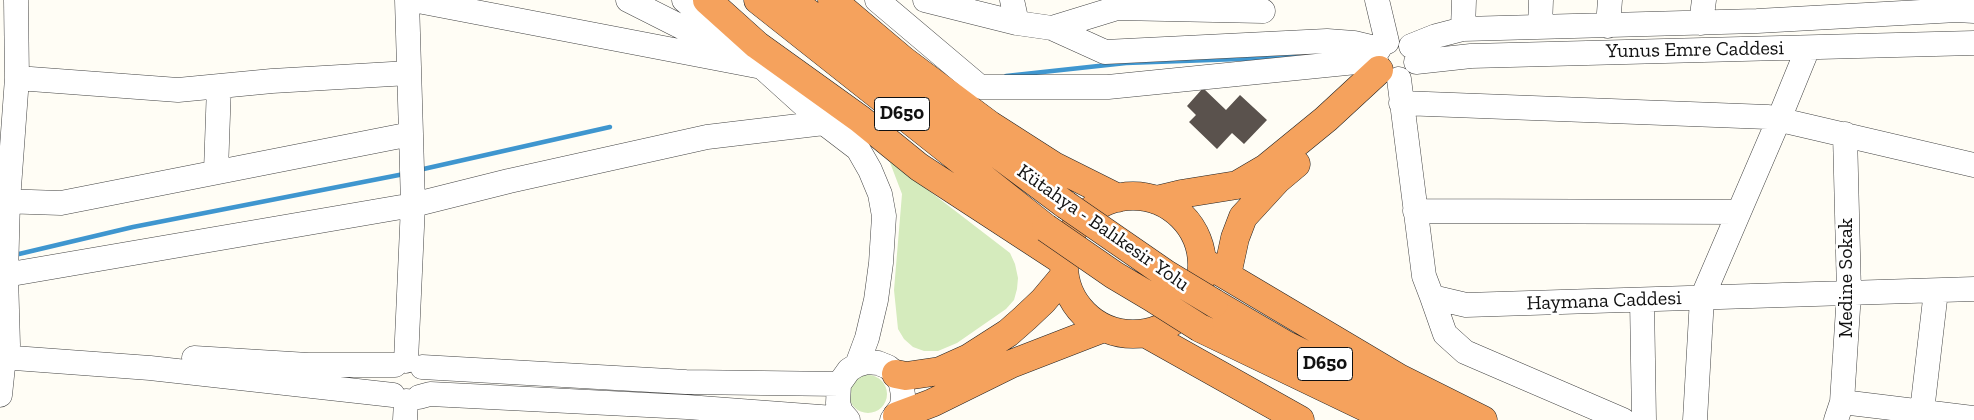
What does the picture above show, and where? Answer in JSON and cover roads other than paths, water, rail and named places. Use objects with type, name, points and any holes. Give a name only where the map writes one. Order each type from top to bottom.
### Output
[{"type":"highway","points":[[707,0],[757,45],[860,119],[919,167],[1064,268]]},
{"type":"highway","name":"Kütahya - Balıkesir Yolu","points":[[758,0],[1046,228],[1114,275],[1151,296],[1200,328],[1392,420]]},
{"type":"highway","name":"Kütahya - Balıkesir Yolu","points":[[791,0],[1066,205],[1166,274],[1286,345],[1438,420]]},
{"type":"highway","points":[[832,0],[903,60],[990,124],[1054,166],[1118,198]]},
{"type":"highway","points":[[1156,200],[1237,185],[1252,177],[1266,168],[1388,69]]},
{"type":"highway","points":[[1227,275],[1235,238],[1242,217],[1277,180],[1363,108],[1388,69]]},
{"type":"highway","points":[[1137,196],[1156,200],[1174,209],[1188,224],[1198,242],[1202,262],[1200,281],[1193,300],[1180,315],[1164,327],[1145,333],[1124,334],[1104,328],[1090,319],[1077,307],[1069,292],[1064,268],[1067,244],[1075,227],[1087,214],[1101,204],[1118,198],[1137,196]]},
{"type":"highway","points":[[1202,262],[1399,378],[1483,420]]},
{"type":"highway","points":[[892,371],[912,375],[940,371],[970,358],[1008,333],[1043,301],[1064,268]]},
{"type":"highway","points":[[895,419],[1011,364],[1104,328]]},
{"type":"highway","points":[[1145,333],[1300,420]]},
{"type":"street","points":[[0,395],[3,351],[4,201],[17,78],[16,0]]},
{"type":"street","points":[[407,0],[412,205],[408,364]]},
{"type":"street","points":[[413,0],[762,67]]},
{"type":"street","points":[[628,0],[762,67]]},
{"type":"street","points":[[684,0],[824,122],[858,149],[870,170],[880,194],[884,216],[884,241],[876,300],[867,338],[857,365]]},
{"type":"street","points":[[877,0],[980,87],[1108,87],[1388,69],[1768,117],[1974,165]]},
{"type":"street","points":[[925,0],[1017,23],[1052,28],[1105,52],[1327,41],[1354,43],[1388,69],[1406,76],[1413,70],[1413,54],[1436,36],[1463,29],[1608,26],[1702,12],[1963,7],[1967,43]]},
{"type":"street","points":[[1012,0],[1017,23]]},
{"type":"street","points":[[1377,0],[1415,212],[1424,276],[1445,334],[1465,352],[1623,420]]},
{"type":"street","points":[[1463,29],[1464,0]]},
{"type":"street","points":[[1540,27],[1541,0]]},
{"type":"street","points":[[1608,26],[1610,0]]},
{"type":"street","points":[[1052,28],[1116,8],[1264,5],[1262,44]]},
{"type":"street","name":"Yunus Emre Caddesi","points":[[1388,69],[1395,39],[1404,41],[1413,54],[1471,56],[1967,43]]},
{"type":"street","points":[[1695,420],[1702,298],[1808,48]]},
{"type":"street","points":[[1105,52],[1108,87]]},
{"type":"street","points":[[17,78],[178,90],[409,73]]},
{"type":"street","points":[[216,171],[219,86]]},
{"type":"street","points":[[3,276],[412,205],[509,181],[707,137],[824,122]]},
{"type":"street","points":[[4,201],[61,203],[411,134]]},
{"type":"street","name":"Medine Sokak","points":[[1839,411],[1849,293],[1845,134]]},
{"type":"street","points":[[1415,212],[1739,212]]},
{"type":"street","name":"Haymana Caddesi","points":[[1432,296],[1466,305],[1974,290]]},
{"type":"street","points":[[1922,411],[1936,291]]},
{"type":"street","points":[[876,300],[892,371]]},
{"type":"street","points":[[1642,300],[1644,420]]},
{"type":"street","points":[[3,351],[308,365],[408,364],[686,382],[839,384]]},
{"type":"street","points":[[3,351],[150,368],[406,403],[430,394],[686,414],[848,420]]},
{"type":"street","points":[[848,420],[841,412],[838,403],[839,384],[843,376],[857,365],[867,362],[878,363],[892,371],[902,384],[904,395],[902,406],[895,419]]},
{"type":"street","points":[[406,403],[427,386],[427,379],[408,364]]},
{"type":"street","points":[[406,403],[389,390],[388,376],[408,364]]},
{"type":"street","points":[[1839,411],[1922,411],[1974,418]]},
{"type":"waterway","points":[[1006,76],[1126,63],[1267,58],[1324,53]]},
{"type":"waterway","points":[[419,170],[610,127]]},
{"type":"waterway","points":[[19,254],[133,227],[404,174]]}]
